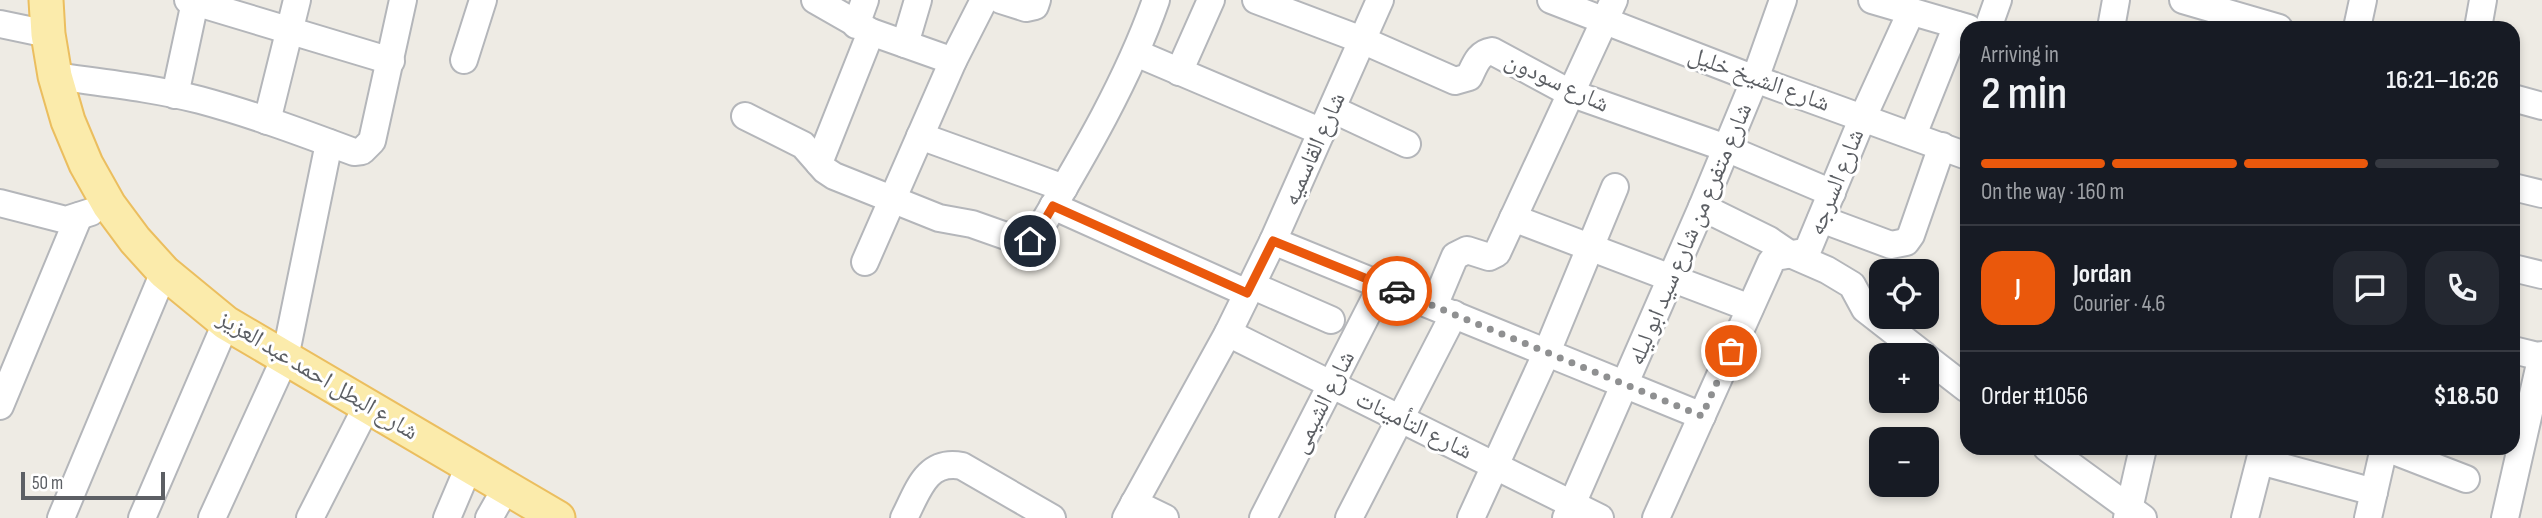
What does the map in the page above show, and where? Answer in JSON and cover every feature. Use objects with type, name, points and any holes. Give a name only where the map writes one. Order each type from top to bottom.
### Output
[{"type":"main road","name":"شارع البطل احمد عبد العزيز","points":[[46,0],[55,76],[68,121],[86,164],[94,211],[135,240],[163,272],[226,323],[558,518]]},
{"type":"street","points":[[267,121],[297,0]]},
{"type":"street","points":[[55,76],[175,95],[267,121],[354,152],[362,152],[372,141],[403,0]]},
{"type":"street","points":[[464,60],[483,0]]},
{"type":"street","points":[[815,0],[864,28],[953,61]]},
{"type":"street","points":[[819,163],[864,28],[865,0]]},
{"type":"street","points":[[905,44],[918,0]]},
{"type":"street","points":[[865,262],[953,61],[984,0]]},
{"type":"street","points":[[1001,0],[1032,8],[1037,0]]},
{"type":"street","points":[[745,116],[803,145],[825,170],[834,176],[939,219],[972,224],[1017,240],[1030,241],[1058,197],[1136,53],[1156,0]]},
{"type":"street","points":[[1179,72],[1211,0]]},
{"type":"street","name":"شارع سودون","points":[[1256,0],[1314,10],[1362,40],[1455,81],[1469,77],[1479,57],[1484,52],[1492,51],[1570,93],[1726,148],[1832,193]]},
{"type":"street","name":"شارع القاسميه","points":[[1130,510],[1228,333],[1273,241],[1380,0]]},
{"type":"street","name":"شارع الشيخ خليل","points":[[1551,0],[1609,11],[1755,79],[1960,153]]},
{"type":"street","name":"شارع متفرع من شارع سيد ابو ليله","points":[[1569,511],[1702,207],[1755,79],[1783,0]]},
{"type":"street","points":[[1872,0],[1960,25]]},
{"type":"street","points":[[1990,21],[1998,0]]},
{"type":"street","points":[[2112,21],[2116,0]]},
{"type":"street","points":[[2183,0],[2257,21]]},
{"type":"street","points":[[2358,21],[2362,0]]},
{"type":"street","points":[[2479,21],[2483,0]]},
{"type":"street","points":[[175,95],[191,1],[391,61]]},
{"type":"street","points":[[1349,518],[1400,419],[1444,310],[1455,256],[1467,250],[1489,257],[1497,253],[1609,11]]},
{"type":"street","name":"شارع السرجه","points":[[1656,518],[1771,262],[1775,257],[1804,252],[1809,247],[1863,117],[1911,12]]},
{"type":"street","points":[[0,24],[48,34]]},
{"type":"street","points":[[1913,135],[1960,33]]},
{"type":"street","points":[[1136,53],[1179,72],[1327,121],[1407,144]]},
{"type":"street","points":[[2520,100],[2542,106]]},
{"type":"street","points":[[920,136],[1058,197],[1249,289],[1331,320]]},
{"type":"street","points":[[212,518],[285,358],[329,143]]},
{"type":"street","points":[[1821,219],[1891,244],[1906,242],[1911,235],[1942,146]]},
{"type":"street","points":[[1471,518],[1547,352],[1615,187]]},
{"type":"street","points":[[2520,189],[2542,194]]},
{"type":"street","points":[[0,203],[66,220],[94,211]]},
{"type":"street","points":[[1702,207],[1853,285],[1866,309],[1909,343]]},
{"type":"street","points":[[0,406],[94,211]]},
{"type":"street","points":[[1513,218],[1750,308]]},
{"type":"street","points":[[1273,241],[1702,416]]},
{"type":"street","points":[[2520,270],[2542,275]]},
{"type":"street","points":[[61,518],[163,272]]},
{"type":"street","name":"شارع الشيمى","points":[[1263,518],[1382,285]]},
{"type":"street","points":[[142,518],[226,323]]},
{"type":"street","name":"شارع التأمينات","points":[[1228,333],[1496,466],[1569,511],[1601,518]]},
{"type":"street","points":[[2505,518],[2542,356],[2520,351]]},
{"type":"street","points":[[1939,367],[1960,383]]},
{"type":"street","points":[[310,518],[367,405]]},
{"type":"street","points":[[2057,455],[2133,515],[2142,455]]},
{"type":"street","points":[[2245,518],[2261,455],[2372,510],[2384,455]]},
{"type":"street","points":[[2403,455],[2466,480]]},
{"type":"street","points":[[904,518],[928,473],[939,466],[949,464],[962,466],[1052,518]]},
{"type":"street","points":[[447,518],[469,466]]},
{"type":"street","points":[[489,518],[506,488]]},
{"type":"street","points":[[1130,510],[1165,518]]},
{"type":"way so far","points":[[1397,291],[1702,416],[1731,351]]},
{"type":"route","points":[[1030,241],[1053,206],[1247,293],[1273,241],[1397,291]]}]
